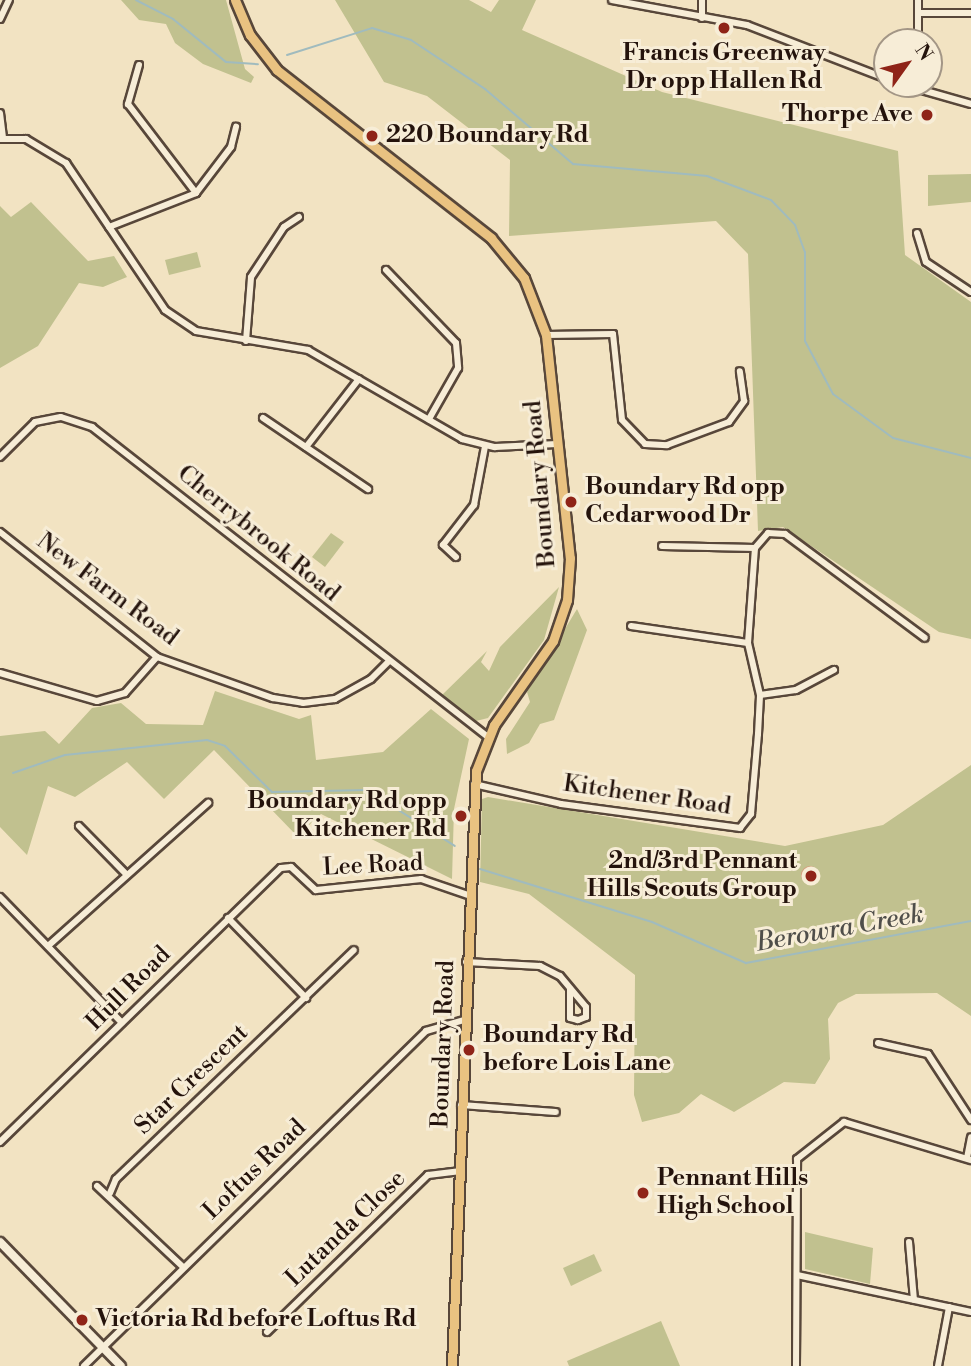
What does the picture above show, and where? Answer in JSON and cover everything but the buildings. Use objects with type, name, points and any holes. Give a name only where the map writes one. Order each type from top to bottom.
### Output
[{"type":"main road","name":"Boundary Road","points":[[235,0],[250,35],[277,70],[491,238],[524,278],[546,335],[570,558],[567,600],[553,641],[488,737],[474,784],[452,1366]]},
{"type":"street","points":[[0,19],[9,0]]},
{"type":"street","points":[[612,0],[761,29],[873,73]]},
{"type":"street","points":[[702,0],[702,18]]},
{"type":"street","points":[[918,28],[919,0]]},
{"type":"street","points":[[919,13],[971,13]]},
{"type":"street","points":[[139,65],[128,104],[196,193]]},
{"type":"street","points":[[943,95],[971,104]]},
{"type":"street","points":[[0,113],[1,139],[26,139],[66,163],[165,310],[196,331],[309,350],[429,419],[485,446],[557,444]]},
{"type":"street","points":[[109,227],[196,193],[231,147],[236,127]]},
{"type":"street","points":[[246,341],[251,276],[284,227],[299,217]]},
{"type":"street","points":[[917,233],[926,262],[971,292]]},
{"type":"street","points":[[386,270],[456,343],[458,368],[429,419]]},
{"type":"street","points":[[546,335],[613,334],[622,420],[634,437],[656,446],[734,418],[744,401],[740,371]]},
{"type":"street","points":[[306,447],[359,379]]},
{"type":"street","name":"Cherrybrook Road","points":[[0,457],[35,422],[61,417],[92,427],[388,662],[488,737]]},
{"type":"street","points":[[264,418],[368,489]]},
{"type":"street","points":[[456,557],[443,545],[474,505],[485,446]]},
{"type":"street","name":"New Farm Road","points":[[0,532],[158,657],[303,703],[343,695],[388,662]]},
{"type":"street","points":[[662,546],[755,548],[768,533],[785,534],[925,638]]},
{"type":"street","name":"Kitchener Road","points":[[474,784],[734,831],[751,814],[760,695],[748,643],[755,548]]},
{"type":"street","points":[[631,626],[748,643]]},
{"type":"street","points":[[0,673],[97,701],[125,693],[158,657]]},
{"type":"street","points":[[760,695],[796,690],[834,670]]},
{"type":"street","points":[[48,946],[125,873],[208,803]]},
{"type":"street","points":[[79,826],[125,873]]},
{"type":"street","name":"Lee Road","points":[[286,866],[318,890],[421,879],[468,895]]},
{"type":"street","name":"Hull Road","points":[[0,1142],[228,918],[286,866]]},
{"type":"street","points":[[0,897],[122,1023]]},
{"type":"street","points":[[228,918],[306,998]]},
{"type":"street","name":"Star Crescent","points":[[110,1193],[116,1179],[354,950]]},
{"type":"street","points":[[466,962],[540,966],[570,989],[586,1007],[586,1017],[578,1020],[570,1018],[570,989]]},
{"type":"street","name":"Loftus Road","points":[[84,1366],[426,1031],[464,1020]]},
{"type":"street","points":[[878,1043],[928,1054],[971,1120]]},
{"type":"street","points":[[461,1105],[556,1112]]},
{"type":"street","points":[[796,1366],[797,1159],[831,1127],[863,1126],[969,1159],[971,1137]]},
{"type":"street","name":"Lutanda Close","points":[[267,1332],[428,1175],[459,1171]]},
{"type":"street","points":[[97,1186],[110,1193],[183,1267]]},
{"type":"street","points":[[0,1242],[121,1366]]},
{"type":"street","points":[[909,1242],[914,1300]]},
{"type":"street","points":[[797,1275],[971,1312]]},
{"type":"street","points":[[938,1366],[949,1307]]},
{"type":"green space","points":[[121,0],[226,0],[245,69],[254,77],[251,83],[203,64],[175,43],[166,24],[139,20]]},
{"type":"green space","points":[[335,0],[469,0],[491,12],[499,0],[536,0],[522,30],[662,92],[898,151],[905,255],[971,302],[971,639],[939,632],[783,527],[758,531],[748,254],[716,221],[509,236],[510,160],[427,96],[384,82]]},
{"type":"green space","points":[[971,174],[971,202],[928,206],[928,175]]},
{"type":"green space","points":[[31,202],[88,261],[114,256],[127,277],[103,287],[79,283],[38,346],[0,368],[0,206],[11,217]]},
{"type":"green space","points":[[197,252],[201,267],[169,275],[165,260]]},
{"type":"green space","points":[[331,533],[344,542],[325,567],[312,557]]},
{"type":"green space","points":[[559,587],[544,640],[488,718],[472,722],[454,710],[441,696],[487,651],[481,662],[489,671],[500,647]]},
{"type":"green space","points":[[577,609],[587,630],[554,720],[540,724],[529,743],[507,754],[506,739],[530,702],[527,692]]},
{"type":"green space","points":[[215,691],[299,719],[311,715],[316,760],[383,752],[431,709],[469,739],[454,809],[452,879],[321,814],[297,836],[214,750],[164,799],[127,762],[75,797],[48,786],[27,855],[0,827],[0,736],[45,731],[59,744],[92,708],[121,703],[146,724],[203,725]]},
{"type":"green space","points":[[971,765],[971,1016],[937,993],[856,994],[838,1003],[828,1019],[830,1059],[815,1084],[784,1082],[734,1112],[701,1094],[679,1113],[642,1122],[634,1095],[635,975],[529,894],[480,882],[482,799],[488,797],[785,846],[883,825]]},
{"type":"green space","points":[[805,1232],[873,1248],[870,1284],[805,1269]]},
{"type":"green space","points":[[594,1254],[602,1271],[571,1286],[563,1268]]},
{"type":"green space","points":[[661,1321],[680,1366],[569,1366],[567,1361]]},
{"type":"waterway","points":[[136,0],[173,19],[226,62],[258,64]]},
{"type":"waterway","points":[[287,55],[372,28],[411,40],[485,89],[573,164],[707,176],[771,200],[795,225],[805,252],[805,341],[833,394],[893,438],[971,458]]},
{"type":"waterway","name":"Berowra Creek","points":[[13,773],[65,755],[207,740],[225,746],[272,792],[367,790],[455,846]]},
{"type":"waterway","name":"Berowra Creek","points":[[480,869],[652,922],[746,963],[971,921]]},
{"type":"place","name":"Francis Greenway Dr opp Hallen Rd","points":[[724,28]]},
{"type":"place","name":"Thorpe Ave","points":[[927,115]]},
{"type":"place","name":"220 Boundary Rd","points":[[372,136]]},
{"type":"place","name":"Boundary Rd opp Cedarwood Dr","points":[[571,502]]},
{"type":"place","name":"Boundary Rd opp Kitchener Rd","points":[[461,816]]},
{"type":"place","name":"2nd/3rd Pennant Hills Scouts Group","points":[[811,876]]},
{"type":"place","name":"Boundary Rd before Lois Lane","points":[[469,1050]]},
{"type":"place","name":"Pennant Hills High School","points":[[643,1193]]},
{"type":"place","name":"Victoria Rd before Loftus Rd","points":[[82,1320]]}]
